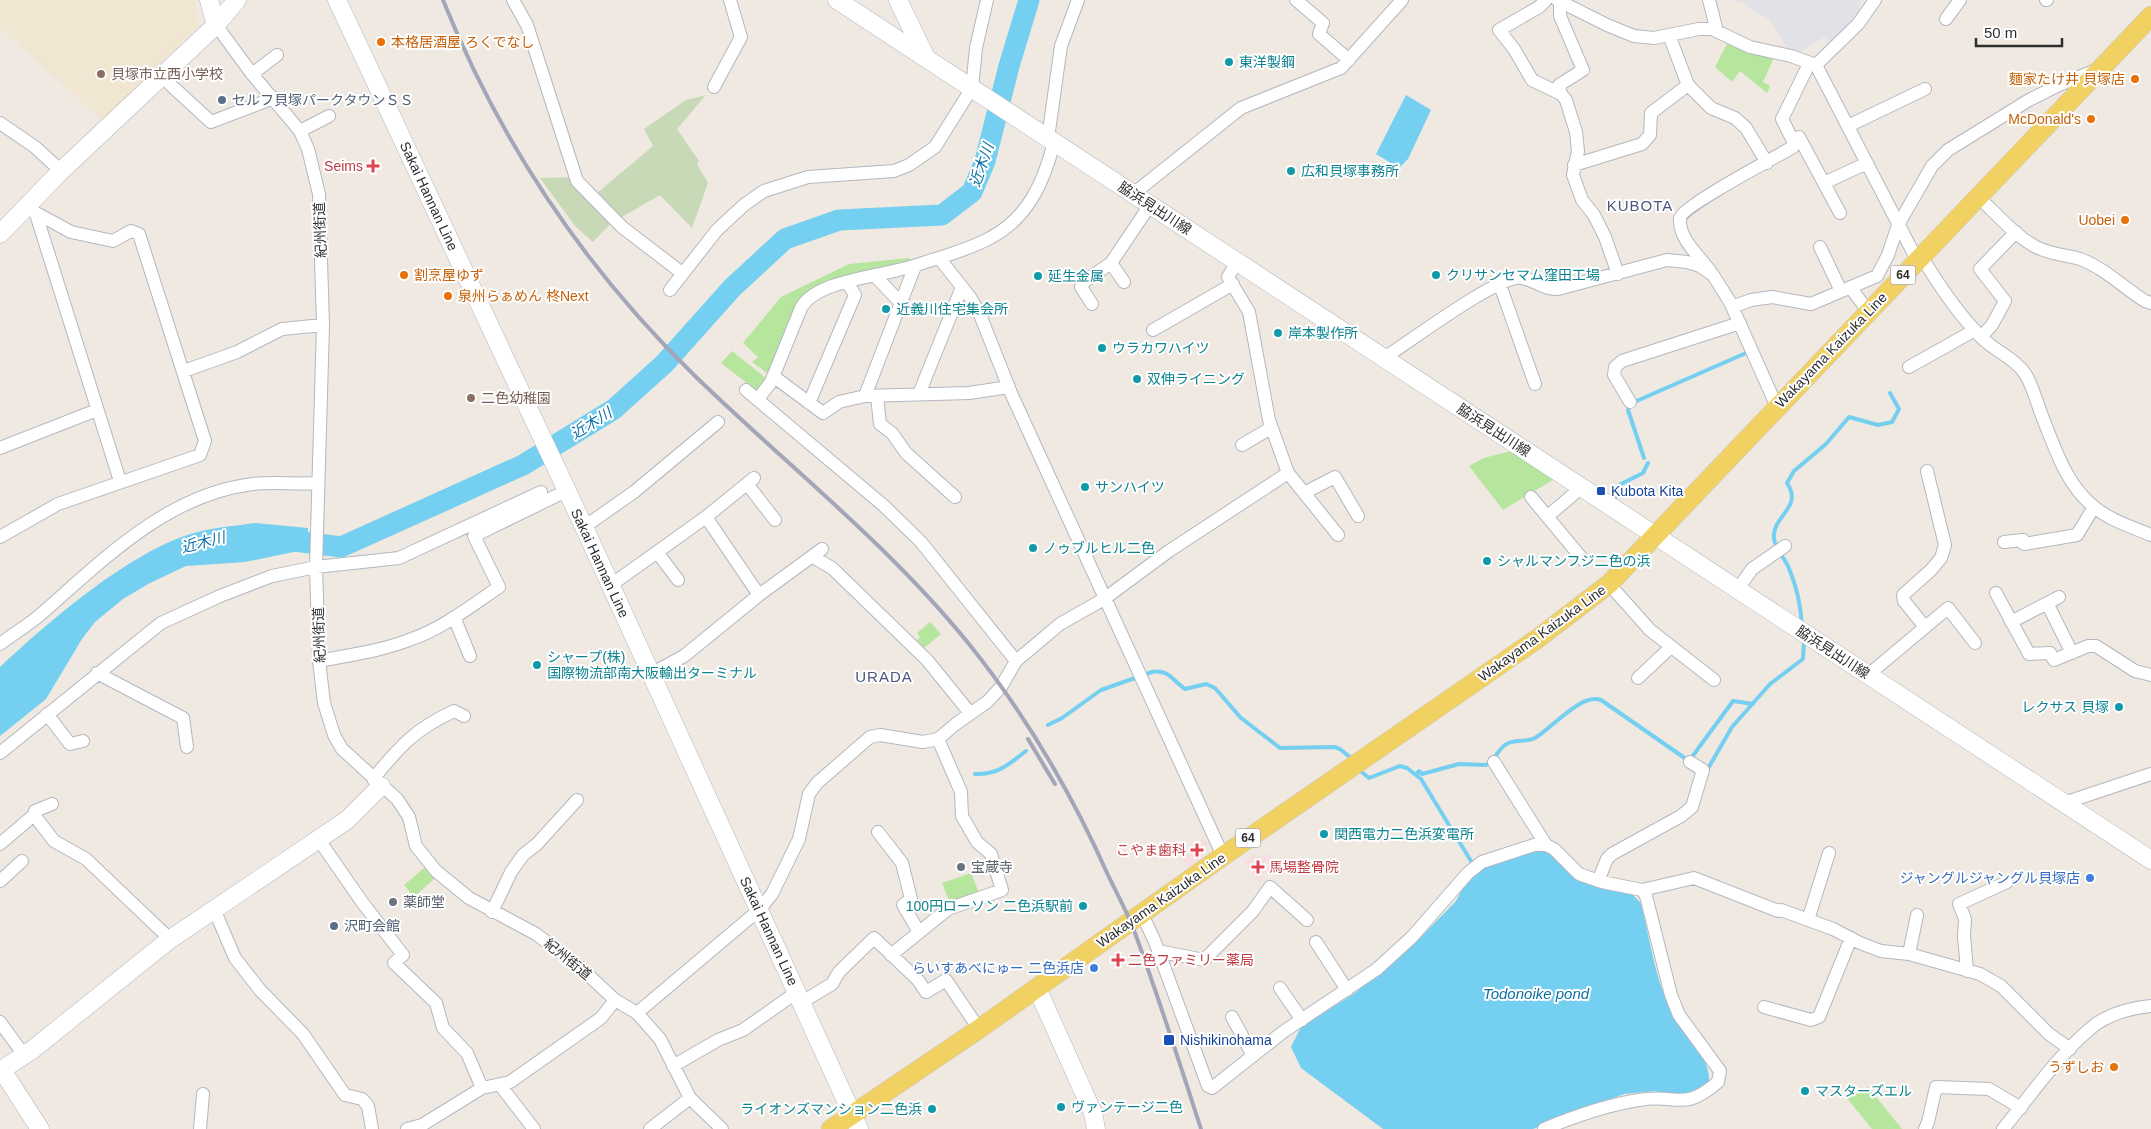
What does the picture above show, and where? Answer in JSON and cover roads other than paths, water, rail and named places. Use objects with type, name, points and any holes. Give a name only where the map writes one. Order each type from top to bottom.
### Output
[{"type":"main road","name":"Wakayama Kaizuka Line","points":[[831,1129],[856,1122],[979,1028],[1223,856],[1537,640],[1609,584],[2151,16]]},
{"type":"street","name":"紀州街道","points":[[209,0],[216,25],[252,74],[300,131],[308,149],[319,194],[323,325],[316,566],[319,661],[324,703],[334,735],[342,749],[401,805],[409,817],[416,846],[436,871],[469,898],[536,934],[581,968],[615,1000],[637,1013],[660,1039],[690,1098],[722,1129]]},
{"type":"street","points":[[0,234],[31,211],[62,171],[216,25],[237,0]]},
{"type":"street","name":"Sakai Hannan Line","points":[[337,0],[611,585],[856,1122]]},
{"type":"street","points":[[513,0],[527,25],[577,181],[622,227],[682,273]]},
{"type":"street","points":[[714,87],[741,37],[730,0]]},
{"type":"street","name":"脇浜見出川線","points":[[837,0],[2151,860]]},
{"type":"street","points":[[898,0],[926,58]]},
{"type":"street","points":[[670,290],[718,230],[744,205],[764,191],[808,177],[894,171],[922,158],[935,147],[972,88],[976,48],[987,0]]},
{"type":"street","points":[[758,399],[773,376],[804,303],[828,288],[915,266],[990,238],[1022,213],[1040,188],[1061,46],[1078,0]]},
{"type":"street","points":[[1296,0],[1326,19],[1319,34],[1349,60]]},
{"type":"street","points":[[1133,194],[1241,108],[1341,68],[1402,0]]},
{"type":"street","points":[[1546,0],[1539,7],[1499,30],[1514,48],[1532,80],[1561,94],[1566,100],[1576,132],[1578,151],[1573,175],[1582,200],[1594,215],[1605,237],[1618,274]]},
{"type":"street","points":[[1709,0],[1717,31]]},
{"type":"street","points":[[1777,407],[1732,307],[1713,275],[1688,244],[1680,218],[1681,214],[1697,201],[1793,147],[1793,141],[1782,118],[1812,65],[1858,24],[1875,0]]},
{"type":"street","points":[[1946,19],[1960,0]]},
{"type":"street","points":[[1559,1],[1560,16],[1583,70],[1559,85],[1561,94]]},
{"type":"street","points":[[1559,1],[1634,36],[1654,38],[1699,28],[1717,31],[1750,47],[1792,56],[1812,65],[1848,126],[1898,225],[1919,258],[1978,334],[2014,362],[2026,375],[2065,471],[2094,507],[2107,516],[2151,535]]},
{"type":"street","points":[[1669,35],[1688,85],[1711,108],[1736,118],[1746,128],[1767,163]]},
{"type":"street","points":[[252,74],[277,55]]},
{"type":"street","points":[[1732,307],[1751,300],[1772,297],[1811,304],[1877,276],[1888,254],[1898,225],[1932,166],[1948,150],[2029,100],[2059,85],[2102,68]]},
{"type":"street","points":[[161,76],[211,122],[274,98]]},
{"type":"street","points":[[1574,164],[1642,144],[1650,135],[1651,113],[1688,85]]},
{"type":"street","points":[[1848,126],[1925,89]]},
{"type":"street","points":[[300,131],[329,116]]},
{"type":"street","points":[[0,123],[36,147],[62,171]]},
{"type":"street","points":[[1793,141],[1799,137],[1840,213]]},
{"type":"street","points":[[1824,183],[1867,163]]},
{"type":"street","points":[[1978,197],[2016,232],[2037,247],[2054,254],[2080,259],[2094,266],[2144,301],[2151,303]]},
{"type":"street","points":[[1092,304],[1081,287],[1084,281],[1111,263],[1150,205]]},
{"type":"street","points":[[0,537],[58,504],[120,481],[200,455],[205,441],[139,234],[132,231],[113,241],[107,240],[71,232],[31,211]]},
{"type":"street","points":[[31,211],[120,481]]},
{"type":"street","points":[[1909,366],[1978,334],[1992,325],[2005,301],[1980,269],[2016,232]]},
{"type":"street","points":[[1677,260],[1688,244]]},
{"type":"street","points":[[1820,247],[1846,289],[1868,312]]},
{"type":"street","points":[[939,258],[979,312],[1008,387],[1223,856]]},
{"type":"street","points":[[1384,358],[1454,310],[1512,280],[1522,278],[1551,290],[1667,260],[1677,260],[1700,266],[1713,275]]},
{"type":"street","points":[[1237,262],[1228,277],[1249,312],[1272,428],[1288,473],[1338,534]]},
{"type":"street","points":[[1111,263],[1124,282]]},
{"type":"street","points":[[915,266],[871,396],[880,424],[892,433],[906,453],[955,497]]},
{"type":"street","points":[[874,275],[901,303]]},
{"type":"street","points":[[809,403],[855,295],[847,282]]},
{"type":"street","points":[[1156,325],[1190,303],[1232,284]]},
{"type":"street","points":[[1500,285],[1535,384]]},
{"type":"street","points":[[919,394],[962,287]]},
{"type":"street","points":[[1630,402],[1614,375],[1615,368],[1622,361],[1740,323]]},
{"type":"street","points":[[184,371],[237,352],[282,329],[323,325]]},
{"type":"street","points":[[773,376],[823,413],[843,400],[871,396],[969,393],[1008,387]]},
{"type":"street","points":[[746,390],[883,505],[921,542],[1016,661]]},
{"type":"street","points":[[0,448],[97,410]]},
{"type":"street","points":[[584,527],[634,492],[718,422]]},
{"type":"street","points":[[1242,445],[1272,428]]},
{"type":"street","points":[[1925,627],[1904,601],[1903,595],[1931,570],[1941,558],[1945,544],[1927,471]]},
{"type":"street","points":[[637,1013],[759,910],[772,894],[787,866],[799,839],[810,794],[817,783],[870,737],[880,735],[923,742],[938,739],[970,713],[988,702],[1001,687],[1016,661],[1060,624],[1104,599],[1169,551],[1288,473]]},
{"type":"street","points":[[1304,493],[1335,477],[1358,516]]},
{"type":"street","points":[[611,585],[706,517],[751,481],[775,520]]},
{"type":"street","points":[[0,644],[38,617],[105,556],[172,511],[206,496],[254,484],[318,486]]},
{"type":"street","points":[[319,661],[368,652],[410,640],[454,617],[499,587],[474,536],[563,485]]},
{"type":"street","points":[[1548,516],[1582,487]]},
{"type":"street","points":[[0,753],[161,623],[220,596],[272,576],[316,566],[365,563],[399,558],[541,492]]},
{"type":"street","points":[[1531,497],[1584,561]]},
{"type":"street","points":[[2004,542],[2023,540],[2024,544],[2077,535],[2094,507]]},
{"type":"street","points":[[706,517],[759,595]]},
{"type":"street","points":[[1738,589],[1752,569],[1785,546]]},
{"type":"street","points":[[657,552],[678,580]]},
{"type":"street","points":[[651,674],[684,656],[759,595],[817,553],[927,660],[970,713]]},
{"type":"street","points":[[1609,584],[1650,630],[1714,680]]},
{"type":"street","points":[[1996,593],[2029,654],[2050,653],[2054,660],[2088,646],[2096,646],[2135,671],[2151,675]]},
{"type":"street","points":[[2012,622],[2059,597]]},
{"type":"street","points":[[2047,603],[2072,653]]},
{"type":"street","points":[[1868,675],[1948,608],[1974,644]]},
{"type":"street","points":[[454,617],[470,656]]},
{"type":"street","points":[[0,629],[16,633]]},
{"type":"street","points":[[1638,678],[1671,646]]},
{"type":"street","points":[[97,674],[183,718],[187,747]]},
{"type":"street","points":[[40,1129],[1,1071],[24,1055],[170,939],[347,820],[377,782],[404,742],[430,722],[454,711],[464,716]]},
{"type":"street","points":[[47,714],[70,744],[83,741]]},
{"type":"street","points":[[891,955],[948,909],[1002,890],[991,854],[977,842],[962,816],[961,792],[938,739]]},
{"type":"street","points":[[1494,762],[1546,845]]},
{"type":"street","points":[[1598,881],[1607,859],[1612,854],[1681,816],[1692,807],[1703,770],[1690,762]]},
{"type":"street","points":[[2064,803],[2151,774]]},
{"type":"street","points":[[492,912],[512,872],[523,855],[537,844],[577,800]]},
{"type":"street","points":[[0,844],[34,815],[35,811],[52,804]]},
{"type":"street","points":[[34,815],[54,841],[86,859],[170,939]]},
{"type":"street","points":[[878,832],[902,863],[911,899],[903,905],[919,932]]},
{"type":"street","points":[[319,840],[362,902],[403,955],[394,963],[436,1003],[443,1028],[467,1053],[482,1088]]},
{"type":"street","points":[[1142,914],[1158,951],[1208,1086],[1212,1088],[1397,952],[1427,922],[1468,873],[1482,862],[1534,845],[1546,845],[1554,849],[1579,874],[1598,881],[1642,890],[1694,878],[1778,911],[1781,910],[1808,920],[1881,951],[1909,954],[1968,971],[2001,986],[2049,1034],[2070,1049]]},
{"type":"street","points":[[1808,920],[1829,853]]},
{"type":"street","points":[[0,881],[22,861]]},
{"type":"street","points":[[1968,971],[1964,936],[1965,920],[1959,904],[2007,882]]},
{"type":"street","points":[[1158,951],[1204,960],[1253,911],[1270,887],[1307,920]]},
{"type":"street","points":[[1544,1129],[1572,1117],[1611,1105],[1642,1099],[1687,1101],[1706,1092],[1718,1082],[1720,1071],[1679,1015],[1670,995],[1646,896],[1642,890]]},
{"type":"street","points":[[214,909],[235,958],[260,990],[303,1034],[345,1095],[362,1100],[368,1106],[372,1129]]},
{"type":"street","points":[[1909,954],[1917,915]]},
{"type":"street","points":[[673,1066],[718,1040],[743,1030],[800,997],[832,984],[839,972],[874,938],[918,980],[926,992],[946,980],[979,1028]]},
{"type":"street","points":[[1764,1007],[1811,1020],[1819,1017],[1850,938]]},
{"type":"street","points":[[1316,942],[1347,990]]},
{"type":"street","points":[[1037,988],[1093,1113],[1096,1128]]},
{"type":"street","points":[[1280,988],[1302,1020]]},
{"type":"street","points":[[415,1128],[482,1088],[510,1082],[601,1018],[615,1000]]},
{"type":"street","points":[[2003,1129],[2070,1049],[2098,1024],[2130,1008],[2151,1006]]},
{"type":"street","points":[[1232,1017],[1253,1056]]},
{"type":"street","points":[[0,1022],[24,1055]]},
{"type":"street","points":[[500,1085],[534,1129]]},
{"type":"street","points":[[1925,1129],[1936,1088],[1989,1089],[2021,1108]]},
{"type":"street","points":[[200,1129],[202,1094]]},
{"type":"street","points":[[650,1129],[690,1098]]},
{"type":"water","points":[[1406,95],[1431,110],[1408,159],[1399,168],[1376,154]]},
{"type":"water","points":[[255,523],[308,528],[308,549],[245,562],[186,566],[150,583],[123,599],[95,622],[82,639],[46,699],[0,736],[0,667],[67,608],[120,569],[173,540],[198,532]]},
{"type":"water","name":"Todonoike pond","points":[[1536,850],[1549,850],[1566,869],[1631,893],[1641,903],[1662,988],[1673,1014],[1703,1058],[1709,1078],[1708,1088],[1673,1096],[1654,1091],[1624,1094],[1533,1129],[1383,1129],[1301,1068],[1291,1047],[1301,1027],[1355,993],[1421,937],[1456,901],[1467,880],[1476,870]]},
{"type":"waterway","name":"近木川","points":[[279,539],[341,547],[523,465],[614,409],[664,364],[732,288],[785,239],[839,220],[942,215],[972,192],[985,161],[1009,66],[1029,0]]},
{"type":"waterway","points":[[1632,403],[1746,353]]},
{"type":"waterway","points":[[1802,625],[1794,581],[1774,539],[1774,531],[1777,524],[1790,506],[1792,499],[1787,483],[1794,471],[1826,444],[1849,417],[1878,425],[1892,422],[1899,409],[1890,393]]},
{"type":"waterway","points":[[1628,410],[1644,458]]},
{"type":"waterway","points":[[1614,500],[1621,484],[1643,473],[1648,463]]},
{"type":"waterway","points":[[1706,772],[1732,727],[1770,684],[1803,659],[1804,640]]},
{"type":"waterway","points":[[1048,725],[1062,718],[1101,690],[1152,672],[1163,672],[1185,689],[1206,684],[1215,688],[1241,718],[1280,748],[1334,747],[1340,749],[1352,759]]},
{"type":"waterway","points":[[1416,775],[1419,771],[1422,774],[1459,764],[1486,765],[1508,743],[1535,738],[1576,706],[1593,699],[1601,700],[1689,761],[1733,701],[1753,704]]},
{"type":"waterway","points":[[975,774],[997,771],[1026,751]]},
{"type":"waterway","points":[[1359,770],[1369,778],[1400,766],[1407,768],[1421,779],[1474,866]]},
{"type":"railway","points":[[443,0],[491,104],[519,153],[550,202],[618,293],[696,377],[837,506],[938,607],[1010,698],[1063,784],[1129,919],[1159,1001],[1201,1129]]},
{"type":"railway","points":[[1028,739],[1055,784]]},
{"type":"place","name":"本格居酒屋 ろくでなし","points":[[381,42]]},
{"type":"place","name":"東洋製鋼","points":[[1229,62]]},
{"type":"place","name":"貝塚市立西小学校","points":[[101,74]]},
{"type":"place","name":"麵家たけ井 貝塚店","points":[[2135,79]]},
{"type":"place","name":"セルフ貝塚パークタウンＳＳ","points":[[222,100]]},
{"type":"place","name":"McDonald's","points":[[2091,119]]},
{"type":"place","name":"Seims","points":[[373,166]]},
{"type":"place","name":"広和貝塚事務所","points":[[1291,171]]},
{"type":"place","name":"Uobei","points":[[2125,220]]},
{"type":"place","name":"割烹屋ゆず","points":[[404,275]]},
{"type":"place","name":"クリサンセマム窪田工場","points":[[1436,275]]},
{"type":"place","name":"延生金属","points":[[1038,276]]},
{"type":"place","name":"泉州らぁめん 柊Next","points":[[448,296]]},
{"type":"place","name":"近義川住宅集会所","points":[[886,309]]},
{"type":"place","name":"岸本製作所","points":[[1278,333]]},
{"type":"place","name":"ウラカワハイツ","points":[[1102,348]]},
{"type":"place","name":"双伸ライニング","points":[[1137,379]]},
{"type":"place","name":"二色幼稚園","points":[[471,398]]},
{"type":"place","name":"サンハイツ","points":[[1085,487]]},
{"type":"place","name":"Kubota Kita","points":[[1601,491]]},
{"type":"place","name":"ノゥブルヒル二色","points":[[1033,548]]},
{"type":"place","name":"シャルマンフジ二色の浜","points":[[1487,561]]},
{"type":"place","name":"シャープ(株) 国際物流部南大阪輸出ターミナル","points":[[537,665]]},
{"type":"place","name":"レクサス 貝塚","points":[[2119,707]]},
{"type":"place","name":"関西電力二色浜変電所","points":[[1324,834]]},
{"type":"place","name":"こやま歯科","points":[[1197,850]]},
{"type":"place","name":"宝蔵寺","points":[[961,867]]},
{"type":"place","name":"馬場整骨院","points":[[1258,867]]},
{"type":"place","name":"ジャングルジャングル貝塚店","points":[[2090,878]]},
{"type":"place","name":"薬師堂","points":[[393,902]]},
{"type":"place","name":"100円ローソン 二色浜駅前","points":[[1083,906]]},
{"type":"place","name":"沢町会館","points":[[334,926]]},
{"type":"place","name":"二色ファミリー薬局","points":[[1118,960]]},
{"type":"place","name":"らいすあべにゅー 二色浜店","points":[[1094,968]]},
{"type":"place","name":"Nishikinohama","points":[[1169,1040]]},
{"type":"place","name":"うずしお","points":[[2114,1067]]},
{"type":"place","name":"マスターズエル","points":[[1805,1091]]},
{"type":"place","name":"ヴァンテージ二色","points":[[1061,1107]]},
{"type":"place","name":"ライオンズマンション二色浜","points":[[932,1109]]},
{"type":"district","name":"KUBOTA","points":[[1640,205]]},
{"type":"district","name":"URADA","points":[[884,676]]}]
